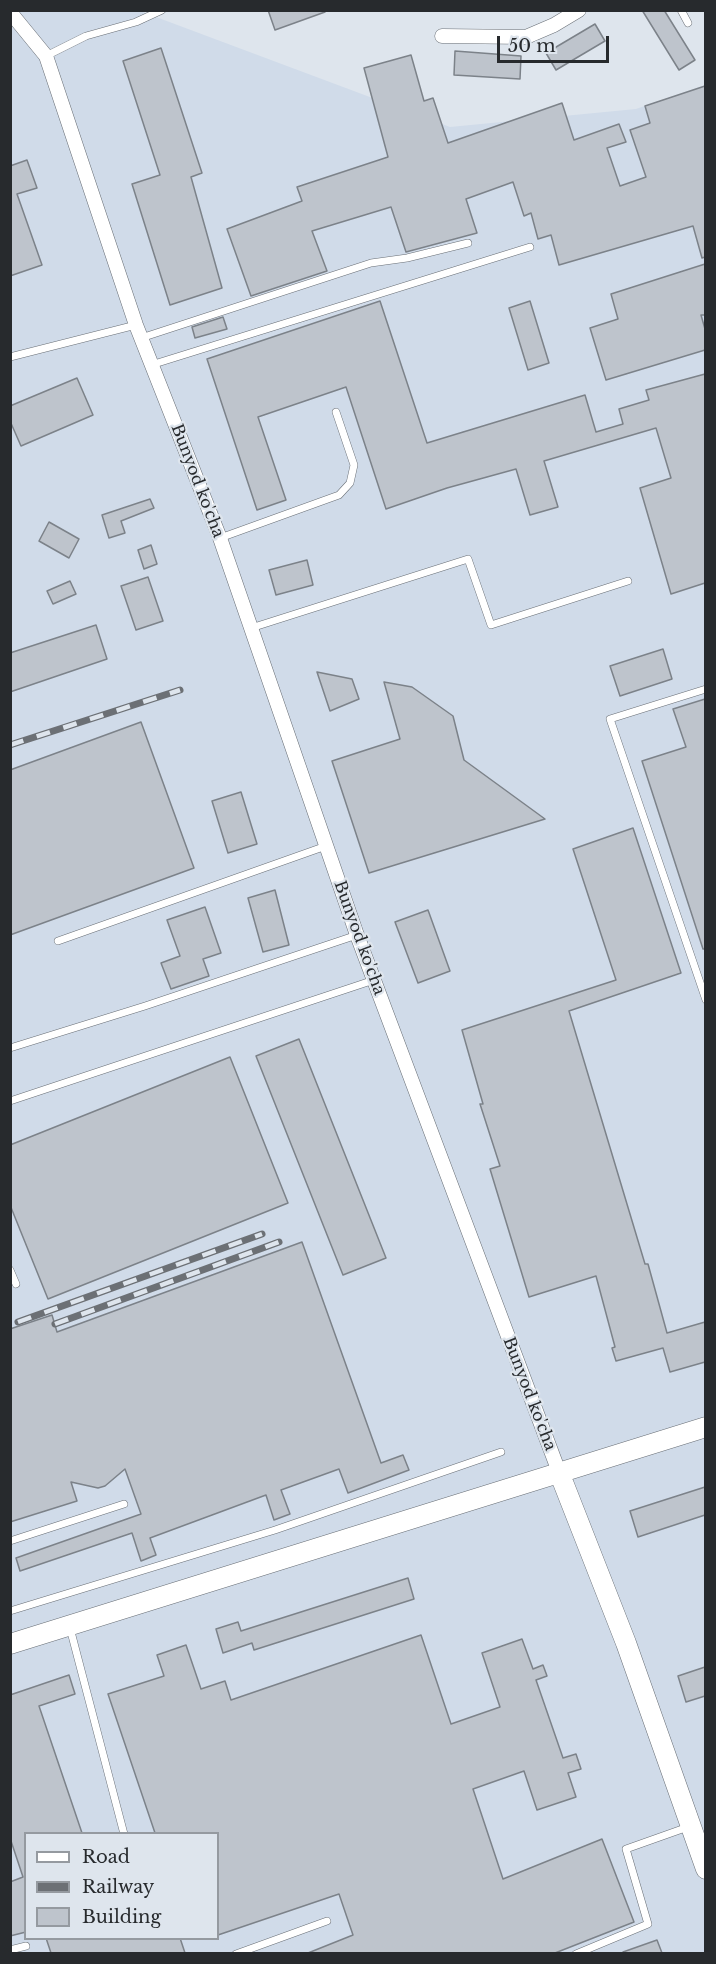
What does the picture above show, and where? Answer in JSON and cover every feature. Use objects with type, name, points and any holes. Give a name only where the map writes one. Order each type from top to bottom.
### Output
[{"type":"street","points":[[442,36],[526,37],[554,25],[579,10]]},
{"type":"street","name":"Bunyod ko'cha","points":[[11,14],[46,56],[138,331],[220,538],[357,935],[559,1473],[626,1643],[705,1869]]},
{"type":"street","points":[[11,1641],[70,1626],[705,1427]]},
{"type":"lane","points":[[46,56],[86,36],[136,22],[162,10]]},
{"type":"lane","points":[[681,10],[688,23]]},
{"type":"lane","points":[[10,357],[138,331],[371,263],[406,258],[468,243]]},
{"type":"lane","points":[[152,365],[530,247]]},
{"type":"lane","points":[[220,538],[339,495],[350,483],[354,465],[336,412]]},
{"type":"lane","points":[[251,628],[468,560],[491,625],[628,581]]},
{"type":"lane","points":[[705,689],[610,719],[705,1000]]},
{"type":"lane","points":[[58,941],[326,846]]},
{"type":"lane","points":[[10,1048],[145,1006],[357,935]]},
{"type":"lane","points":[[10,1101],[374,980]]},
{"type":"lane","points":[[10,1270],[16,1284]]},
{"type":"lane","points":[[10,1611],[275,1530],[501,1452]]},
{"type":"lane","points":[[10,1541],[124,1504]]},
{"type":"lane","points":[[70,1626],[124,1832]]},
{"type":"lane","points":[[576,1953],[648,1924],[626,1849],[691,1826]]},
{"type":"lane","points":[[236,1953],[327,1921]]},
{"type":"lane","points":[[10,1950],[26,1946]]},
{"type":"shaded area","points":[[11,11],[140,11],[450,127],[636,109],[705,85],[705,1953],[11,1954]]},
{"type":"building","points":[[268,10],[325,10],[325,12],[275,30]]},
{"type":"building","points":[[642,10],[664,10],[695,60],[679,70]]},
{"type":"building","points":[[595,24],[605,41],[556,70],[546,53]]},
{"type":"building","points":[[161,48],[202,173],[191,177],[222,288],[170,305],[132,184],[160,175],[123,61]]},
{"type":"building","points":[[455,51],[521,56],[520,79],[454,75]]},
{"type":"building","points":[[411,55],[424,101],[433,98],[448,143],[562,103],[574,140],[619,124],[626,142],[607,148],[620,186],[646,177],[630,130],[650,123],[645,106],[705,86],[705,257],[702,258],[693,226],[559,265],[551,235],[538,239],[531,213],[524,216],[513,182],[466,199],[477,233],[406,252],[391,207],[312,231],[327,271],[251,296],[227,229],[302,201],[297,187],[388,157],[364,68]]},
{"type":"building","points":[[27,160],[37,188],[17,194],[42,265],[10,276],[10,166]]},
{"type":"building","points":[[705,264],[705,315],[701,315],[705,329],[705,350],[606,380],[590,328],[618,319],[611,294]]},
{"type":"building","points":[[380,301],[427,443],[585,395],[596,432],[623,424],[619,409],[649,400],[646,390],[705,374],[705,583],[671,594],[640,488],[671,478],[656,428],[544,461],[558,507],[530,515],[516,469],[447,488],[386,509],[346,387],[258,417],[286,500],[257,510],[207,359]]},
{"type":"building","points":[[530,301],[549,363],[528,370],[509,308]]},
{"type":"building","points":[[223,317],[227,329],[195,338],[192,327]]},
{"type":"building","points":[[77,378],[93,415],[21,446],[10,421],[10,406]]},
{"type":"building","points":[[150,499],[154,508],[121,521],[125,533],[109,538],[102,515]]},
{"type":"building","points":[[49,522],[79,539],[69,558],[39,541]]},
{"type":"building","points":[[151,545],[157,564],[144,569],[138,550]]},
{"type":"building","points":[[307,560],[313,585],[276,595],[269,570]]},
{"type":"building","points":[[148,577],[163,621],[136,630],[121,586]]},
{"type":"building","points":[[70,581],[76,594],[53,604],[47,591]]},
{"type":"building","points":[[96,625],[107,659],[10,692],[10,653]]},
{"type":"building","points":[[663,649],[672,679],[620,696],[610,666]]},
{"type":"building","points":[[317,672],[352,679],[359,699],[330,711]]},
{"type":"building","points":[[384,682],[412,687],[453,716],[464,760],[545,819],[369,873],[332,761],[400,739]]},
{"type":"building","points":[[705,699],[705,949],[703,949],[642,761],[686,747],[673,709]]},
{"type":"building","points":[[141,722],[194,868],[10,935],[10,770]]},
{"type":"building","points":[[241,792],[257,844],[228,853],[212,801]]},
{"type":"building","points":[[633,828],[681,973],[569,1011],[645,1264],[648,1264],[667,1333],[705,1322],[705,1362],[670,1372],[663,1348],[616,1361],[612,1348],[615,1347],[596,1276],[529,1297],[490,1169],[500,1166],[480,1104],[483,1104],[462,1030],[616,980],[573,849]]},
{"type":"building","points":[[275,890],[289,945],[263,952],[248,898]]},
{"type":"building","points":[[205,907],[221,953],[203,959],[209,976],[171,989],[161,963],[180,956],[167,920]]},
{"type":"building","points":[[428,910],[450,971],[418,983],[395,922]]},
{"type":"building","points":[[299,1039],[386,1258],[343,1275],[256,1056]]},
{"type":"building","points":[[230,1057],[288,1203],[48,1299],[10,1205],[10,1145]]},
{"type":"building","points":[[302,1242],[381,1463],[403,1455],[409,1470],[348,1493],[339,1469],[281,1490],[290,1514],[274,1520],[266,1495],[150,1538],[156,1555],[141,1561],[132,1533],[20,1571],[16,1558],[141,1514],[125,1469],[105,1486],[98,1488],[71,1482],[77,1501],[10,1522],[10,1329],[52,1315],[57,1332]]},
{"type":"building","points":[[705,1487],[705,1515],[638,1537],[630,1511]]},
{"type":"building","points":[[408,1578],[414,1599],[254,1650],[252,1643],[223,1653],[216,1629],[238,1622],[241,1631]]},
{"type":"building","points":[[421,1635],[451,1724],[500,1707],[482,1653],[522,1639],[533,1669],[543,1665],[547,1676],[536,1680],[563,1758],[576,1754],[581,1769],[568,1773],[576,1797],[537,1810],[524,1771],[473,1789],[503,1879],[602,1839],[634,1922],[555,1953],[308,1953],[353,1935],[339,1894],[219,1935],[219,1832],[155,1832],[108,1694],[164,1676],[157,1655],[186,1645],[201,1689],[225,1681],[231,1700]]},
{"type":"building","points":[[705,1667],[705,1696],[686,1702],[678,1676]]},
{"type":"building","points":[[69,1675],[75,1694],[39,1706],[82,1832],[24,1832],[24,1932],[10,1936],[10,1882],[23,1877],[10,1838],[10,1695]]},
{"type":"building","points":[[47,1940],[181,1940],[185,1953],[51,1953]]},
{"type":"building","points":[[657,1940],[662,1953],[623,1953],[623,1952]]},
{"type":"railway","points":[[10,745],[180,690]]},
{"type":"railway","points":[[18,1322],[262,1234]]},
{"type":"railway","points":[[55,1324],[279,1242]]}]
